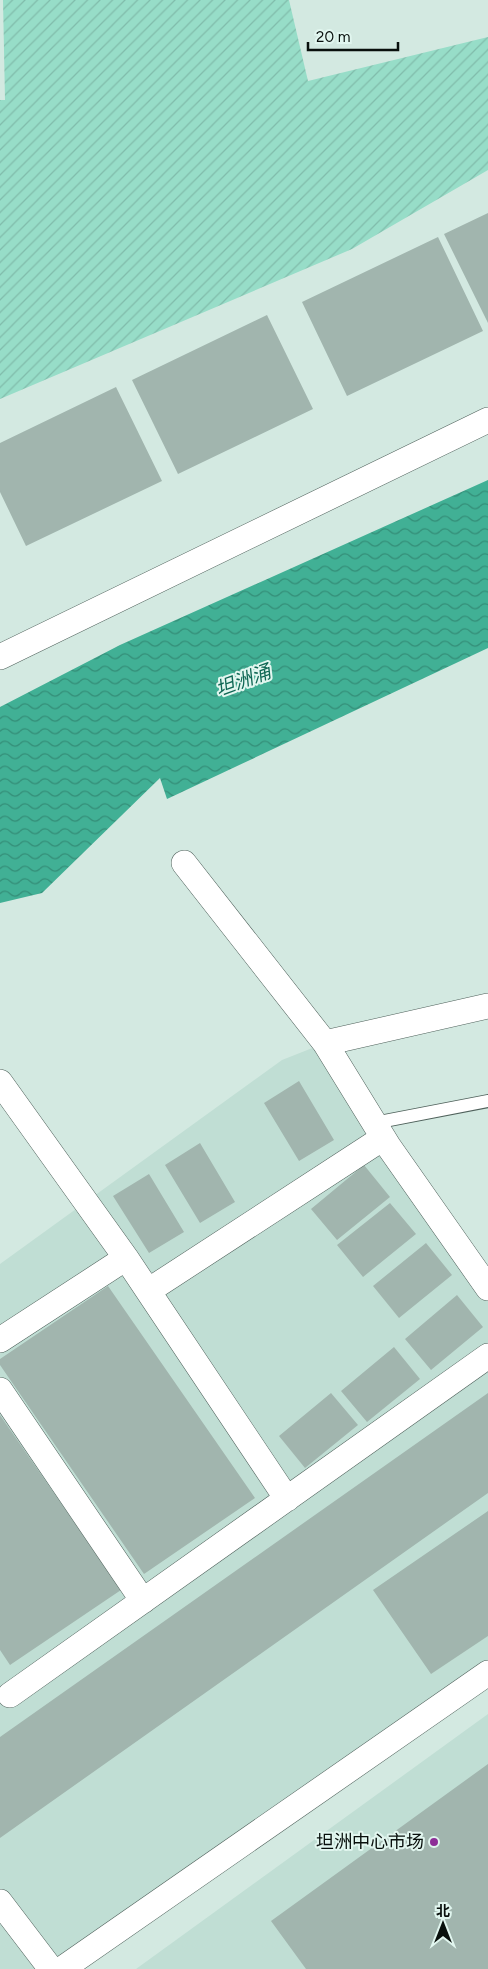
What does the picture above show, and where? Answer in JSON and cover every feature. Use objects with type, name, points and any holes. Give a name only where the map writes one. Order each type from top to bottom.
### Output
[{"type":"street","points":[[0,657],[488,420]]},
{"type":"street","points":[[184,863],[325,1044],[379,1131],[488,1288]]},
{"type":"street","points":[[325,1044],[488,1006]]},
{"type":"street","points":[[0,1082],[126,1258],[287,1499]]},
{"type":"street","points":[[148,1291],[379,1131]]},
{"type":"street","points":[[0,1340],[126,1258]]},
{"type":"street","points":[[3,1692],[143,1601],[488,1356]]},
{"type":"street","points":[[0,1390],[143,1601]]},
{"type":"street","points":[[62,1969],[488,1672]]},
{"type":"street","points":[[0,1902],[51,1969]]},
{"type":"lane","points":[[379,1131],[488,1100]]},
{"type":"shaded area","points":[[3,0],[289,0],[308,81],[488,37],[488,170],[352,249],[0,399],[0,100],[5,100]]},
{"type":"shaded area","points":[[325,1043],[488,1288],[488,1673],[62,1969],[0,1969],[0,1264],[282,1060]]},
{"type":"shaded area","points":[[488,1714],[488,1969],[136,1969]]},
{"type":"water","name":"坦洲涌","points":[[488,480],[488,648],[167,799],[160,778],[42,893],[0,903],[0,707],[120,645]]},
{"type":"building","points":[[488,213],[488,323],[444,234]]},
{"type":"building","points":[[438,237],[483,331],[347,396],[302,302]]},
{"type":"building","points":[[267,315],[313,409],[178,474],[132,380]]},
{"type":"building","points":[[116,387],[162,481],[26,546],[0,492],[0,443]]},
{"type":"building","points":[[299,1081],[334,1140],[299,1161],[264,1103]]},
{"type":"building","points":[[200,1143],[235,1202],[200,1223],[165,1165]]},
{"type":"building","points":[[364,1165],[390,1197],[337,1240],[311,1209]]},
{"type":"building","points":[[149,1174],[184,1232],[149,1253],[113,1196]]},
{"type":"building","points":[[390,1203],[416,1234],[363,1277],[337,1245]]},
{"type":"building","points":[[426,1243],[452,1275],[399,1318],[373,1286]]},
{"type":"building","points":[[108,1286],[255,1498],[144,1574],[0,1365],[0,1359]]},
{"type":"building","points":[[457,1295],[483,1327],[431,1370],[405,1339]]},
{"type":"building","points":[[394,1347],[420,1379],[367,1422],[341,1391]]},
{"type":"building","points":[[331,1393],[358,1425],[305,1468],[279,1436]]},
{"type":"building","points":[[488,1393],[488,1493],[0,1838],[0,1737]]},
{"type":"building","points":[[0,1415],[121,1590],[10,1665],[0,1650]]},
{"type":"building","points":[[488,1511],[488,1636],[431,1674],[373,1590]]},
{"type":"building","name":"坦洲中心市场","points":[[488,1764],[488,1969],[306,1969],[271,1921]]},
{"type":"place","name":"坦洲中心市场","points":[[434,1842]]}]
